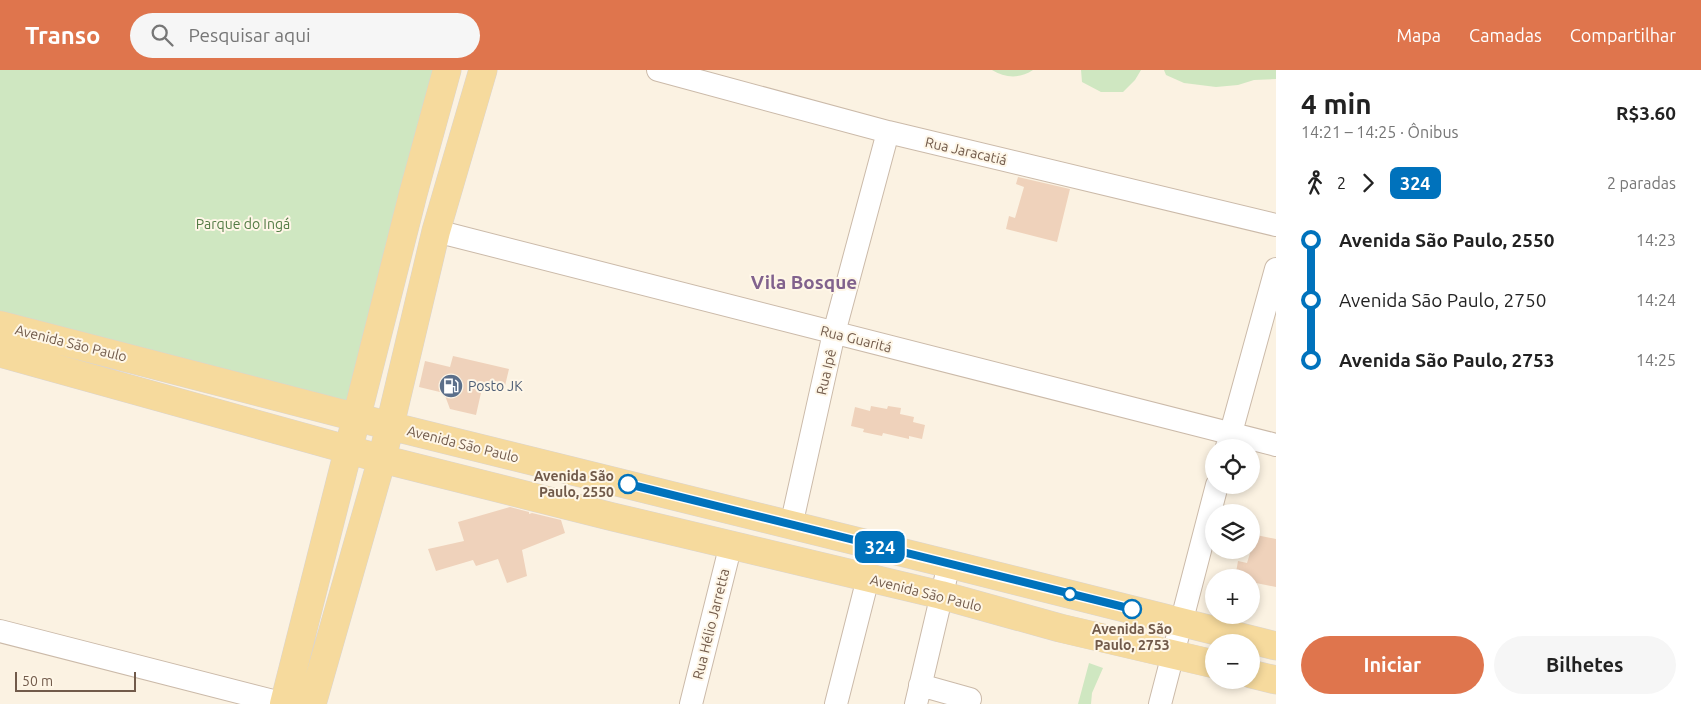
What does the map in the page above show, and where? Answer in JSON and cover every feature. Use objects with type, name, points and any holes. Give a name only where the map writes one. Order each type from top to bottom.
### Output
[{"type":"main road","points":[[284,704],[413,194],[447,70]]},
{"type":"main road","points":[[312,704],[382,458],[436,231],[483,70]]},
{"type":"main road","name":"Avenida São Paulo","points":[[0,325],[390,426],[1276,646]]},
{"type":"main road","name":"Avenida São Paulo","points":[[0,353],[382,458],[613,517],[941,595],[1060,628],[1205,662]]},
{"type":"main road","points":[[1260,676],[1276,680]]},
{"type":"street","name":"Rua Jaracatiá","points":[[658,70],[888,132],[1276,225]]},
{"type":"street","name":"Rua Ipê","points":[[791,526],[834,333],[888,132]]},
{"type":"street","name":"Rua Guaritá","points":[[436,231],[834,333],[1225,439]]},
{"type":"street","points":[[1229,439],[1276,269]]},
{"type":"street","name":"Rua Guaritá","points":[[1260,443],[1276,445]]},
{"type":"street","points":[[1160,704],[1216,494]]},
{"type":"street","name":"Rua Hélio Jarretta","points":[[691,704],[730,544]]},
{"type":"street","points":[[949,564],[918,695],[970,699]]},
{"type":"street","points":[[836,704],[868,578]]},
{"type":"street","points":[[0,631],[284,704]]},
{"type":"green space","name":"Parque do Ingá","points":[[0,70],[446,70],[353,411],[0,320]]},
{"type":"green space","points":[[992,70],[1033,70],[1023,75],[1007,76]]},
{"type":"green space","points":[[1081,70],[1141,70],[1135,80],[1123,92],[1101,92],[1082,82]]},
{"type":"green space","points":[[1164,70],[1276,70],[1276,79],[1254,80],[1238,85],[1216,87],[1184,83],[1166,75]]},
{"type":"green space","points":[[1089,663],[1103,668],[1092,693],[1091,704],[1078,704]]},
{"type":"building","points":[[1018,177],[1070,189],[1057,242],[1006,229],[1009,216],[1015,218],[1024,187],[1016,184]]},
{"type":"building","name":"Posto JK","points":[[453,356],[509,369],[504,390],[483,384],[476,415],[450,409],[444,393],[419,387],[425,361],[450,367]]},
{"type":"building","points":[[871,406],[887,409],[888,406],[901,408],[900,414],[914,417],[913,422],[925,425],[922,439],[909,436],[909,439],[883,433],[882,436],[863,432],[864,429],[851,426],[855,407],[870,411]]},
{"type":"building","points":[[510,507],[529,512],[529,514],[532,513],[561,520],[565,533],[522,550],[527,576],[507,583],[498,559],[476,566],[473,560],[436,571],[428,549],[464,541],[458,522]]},
{"type":"building","points":[[1260,536],[1276,539],[1276,587],[1260,584],[1260,569],[1237,569],[1238,561],[1247,563],[1248,559],[1260,559]]},
{"type":"bus line","name":"324","points":[[628,484],[791,526],[1132,609]]},
{"type":"place","name":"Posto JK","points":[[451,386]]},
{"type":"place","name":"Avenida São Paulo, 2550","points":[[628,484]]},
{"type":"place","name":"Avenida São Paulo, 2753","points":[[1132,609]]},
{"type":"district","name":"Vila Bosque","points":[[804,282]]}]
